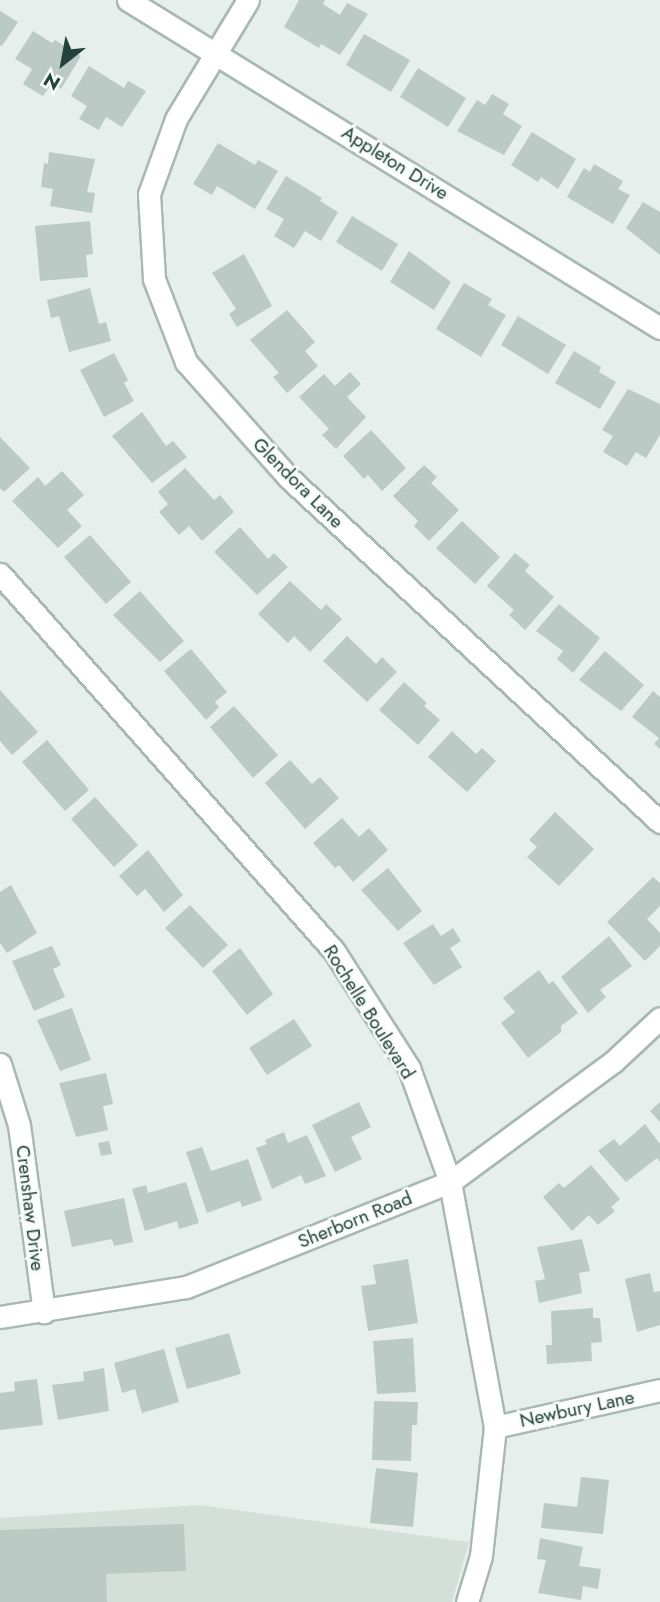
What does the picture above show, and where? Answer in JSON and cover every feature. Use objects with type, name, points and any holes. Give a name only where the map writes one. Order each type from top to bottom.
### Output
[{"type":"street","name":"Appleton Drive","points":[[128,0],[660,328]]},
{"type":"street","name":"Glendora Lane","points":[[248,0],[176,119],[149,194],[154,279],[186,362],[289,478],[660,822]]},
{"type":"street","name":"Rochelle Boulevard","points":[[0,574],[334,951],[409,1069],[450,1182],[495,1427],[481,1556],[467,1602]]},
{"type":"street","name":"Sherborn Road","points":[[0,1317],[186,1287],[450,1182],[613,1062],[660,1017]]},
{"type":"street","name":"Crenshaw Drive","points":[[0,1064],[19,1125],[44,1312]]},
{"type":"street","name":"Newbury Lane","points":[[495,1427],[660,1390]]},
{"type":"shaded area","points":[[199,1505],[469,1542],[452,1602],[0,1602],[0,1518]]},
{"type":"building","points":[[299,0],[325,0],[323,4],[340,15],[347,3],[368,14],[340,55],[321,44],[319,48],[284,27]]},
{"type":"building","points":[[0,11],[18,22],[2,46],[0,45]]},
{"type":"building","points":[[33,31],[52,43],[55,40],[81,56],[61,89],[52,83],[43,96],[23,84],[32,69],[15,59]]},
{"type":"building","points":[[364,34],[410,60],[391,92],[346,65]]},
{"type":"building","points":[[89,66],[124,88],[128,81],[146,91],[122,127],[106,117],[99,130],[79,119],[87,106],[71,96]]},
{"type":"building","points":[[418,68],[466,98],[448,127],[400,97]]},
{"type":"building","points":[[492,94],[509,104],[503,114],[522,126],[504,155],[457,131],[477,100],[485,105]]},
{"type":"building","points":[[532,132],[576,159],[558,189],[541,177],[538,182],[511,165]]},
{"type":"building","points":[[218,143],[255,165],[258,160],[278,171],[255,209],[217,186],[212,195],[193,184]]},
{"type":"building","points":[[49,152],[95,159],[87,192],[95,193],[92,213],[50,206],[53,189],[41,187],[44,163],[48,164]]},
{"type":"building","points":[[594,164],[623,181],[618,189],[630,195],[613,224],[567,197],[584,168],[590,172]]},
{"type":"building","points":[[286,176],[322,198],[320,201],[338,212],[321,241],[305,231],[294,248],[274,236],[284,219],[266,209]]},
{"type":"building","points":[[643,202],[660,212],[660,255],[626,228]]},
{"type":"building","points":[[352,216],[398,244],[382,271],[336,242]]},
{"type":"building","points":[[90,221],[93,254],[86,255],[88,277],[40,281],[35,226]]},
{"type":"building","points":[[409,251],[451,282],[434,310],[390,282]]},
{"type":"building","points":[[244,254],[272,306],[237,327],[229,314],[236,309],[212,273]]},
{"type":"building","points":[[464,283],[492,299],[488,305],[506,315],[481,357],[436,329]]},
{"type":"building","points":[[90,288],[99,324],[106,322],[111,341],[69,352],[59,316],[51,318],[47,300]]},
{"type":"building","points":[[287,310],[315,342],[305,351],[318,366],[287,393],[273,377],[279,373],[250,340]]},
{"type":"building","points":[[518,316],[566,345],[548,374],[501,345]]},
{"type":"building","points":[[574,351],[601,367],[599,372],[616,382],[600,409],[555,383]]},
{"type":"building","points":[[114,353],[128,380],[124,383],[134,401],[104,417],[80,370]]},
{"type":"building","points":[[350,372],[361,384],[347,397],[366,417],[336,449],[322,435],[329,429],[299,397],[324,374],[335,386]]},
{"type":"building","points":[[628,389],[660,404],[660,435],[646,458],[636,452],[627,466],[603,452],[613,436],[602,430]]},
{"type":"building","points":[[142,412],[166,446],[173,441],[187,457],[152,483],[112,436]]},
{"type":"building","points":[[371,430],[406,468],[382,491],[368,475],[364,479],[343,456]]},
{"type":"building","points":[[0,437],[30,468],[4,492],[0,488]]},
{"type":"building","points":[[424,465],[437,477],[431,483],[459,510],[429,541],[414,526],[418,521],[393,496]]},
{"type":"building","points":[[185,468],[214,500],[220,495],[234,512],[202,541],[189,526],[179,535],[159,512],[168,504],[158,492]]},
{"type":"building","points":[[62,471],[84,495],[67,510],[82,526],[58,548],[12,501],[38,477],[45,486]]},
{"type":"building","points":[[462,521],[500,557],[475,584],[436,548]]},
{"type":"building","points":[[240,527],[268,559],[274,553],[288,567],[257,595],[214,552]]},
{"type":"building","points":[[90,535],[131,582],[106,604],[64,557]]},
{"type":"building","points":[[515,553],[530,565],[525,571],[554,597],[525,630],[509,615],[514,610],[487,586]]},
{"type":"building","points":[[290,581],[321,610],[326,604],[342,619],[310,652],[294,636],[288,643],[258,614]]},
{"type":"building","points":[[140,591],[184,641],[160,662],[113,615]]},
{"type":"building","points":[[559,604],[600,638],[573,673],[557,659],[563,651],[536,631]]},
{"type":"building","points":[[347,636],[376,664],[382,657],[397,672],[367,702],[323,661]]},
{"type":"building","points":[[191,649],[227,692],[215,702],[219,707],[206,720],[164,671]]},
{"type":"building","points":[[605,651],[644,685],[621,711],[579,680]]},
{"type":"building","points":[[404,682],[427,703],[424,706],[440,720],[418,745],[379,710]]},
{"type":"building","points":[[0,690],[38,732],[12,755],[0,741]]},
{"type":"building","points":[[653,691],[660,697],[660,749],[654,744],[659,738],[632,717]]},
{"type":"building","points":[[234,706],[278,755],[253,778],[210,727]]},
{"type":"building","points":[[452,731],[476,754],[482,748],[496,761],[467,792],[428,757]]},
{"type":"building","points":[[47,740],[89,790],[65,811],[22,762]]},
{"type":"building","points":[[290,760],[312,784],[320,777],[339,798],[305,829],[265,783]]},
{"type":"building","points":[[95,797],[138,845],[114,867],[71,819]]},
{"type":"building","points":[[555,812],[594,849],[559,886],[527,857],[537,847],[529,840]]},
{"type":"building","points":[[342,818],[359,837],[369,828],[388,850],[353,882],[339,865],[335,868],[313,843]]},
{"type":"building","points":[[148,850],[183,895],[164,912],[145,889],[137,896],[119,876]]},
{"type":"building","points":[[388,868],[422,911],[398,931],[361,890]]},
{"type":"building","points":[[653,877],[660,883],[660,906],[647,919],[660,933],[660,946],[645,961],[607,922]]},
{"type":"building","points":[[11,885],[37,933],[7,953],[0,943],[0,892]]},
{"type":"building","points":[[190,905],[228,945],[203,968],[165,928]]},
{"type":"building","points":[[433,924],[441,936],[453,928],[461,941],[450,948],[462,967],[434,985],[403,943]]},
{"type":"building","points":[[609,936],[632,966],[600,990],[606,997],[588,1013],[561,977]]},
{"type":"building","points":[[52,946],[61,965],[53,969],[65,997],[34,1011],[12,961]]},
{"type":"building","points":[[240,948],[273,994],[247,1015],[212,971]]},
{"type":"building","points":[[539,970],[549,984],[553,981],[578,1013],[561,1026],[561,1032],[528,1058],[501,1023],[515,1012],[503,998]]},
{"type":"building","points":[[72,1008],[91,1060],[60,1071],[37,1020]]},
{"type":"building","points":[[294,1019],[312,1046],[267,1075],[249,1048]]},
{"type":"building","points":[[106,1073],[113,1104],[103,1106],[108,1130],[76,1137],[59,1083]]},
{"type":"building","points":[[359,1102],[371,1127],[351,1137],[362,1159],[335,1172],[312,1125]]},
{"type":"building","points":[[660,1102],[660,1122],[650,1111]]},
{"type":"building","points":[[645,1124],[660,1144],[660,1162],[657,1158],[626,1182],[598,1151],[614,1139],[620,1146]]},
{"type":"building","points":[[284,1132],[288,1143],[307,1135],[326,1176],[305,1184],[301,1175],[272,1189],[256,1148],[267,1144],[265,1140]]},
{"type":"building","points":[[109,1141],[112,1154],[101,1156],[98,1143]]},
{"type":"building","points":[[202,1147],[211,1171],[248,1159],[262,1200],[242,1207],[240,1201],[207,1213],[186,1152]]},
{"type":"building","points":[[591,1165],[620,1199],[611,1207],[615,1211],[598,1225],[589,1215],[572,1231],[543,1197],[559,1183],[564,1188]]},
{"type":"building","points":[[186,1182],[199,1223],[179,1229],[177,1221],[145,1231],[132,1189],[146,1185],[148,1193]]},
{"type":"building","points":[[124,1198],[133,1242],[114,1246],[112,1239],[72,1247],[64,1211]]},
{"type":"building","points":[[582,1239],[590,1271],[579,1273],[582,1293],[539,1303],[535,1281],[545,1279],[537,1247]]},
{"type":"building","points":[[408,1259],[418,1323],[368,1331],[361,1286],[376,1284],[373,1265]]},
{"type":"building","points":[[650,1273],[654,1292],[660,1291],[660,1325],[637,1332],[625,1279]]},
{"type":"building","points":[[593,1308],[593,1318],[600,1318],[602,1342],[591,1343],[592,1361],[547,1364],[546,1345],[552,1345],[551,1311]]},
{"type":"building","points":[[229,1333],[241,1374],[187,1389],[175,1348]]},
{"type":"building","points":[[413,1338],[416,1392],[377,1394],[373,1341]]},
{"type":"building","points":[[164,1349],[179,1402],[142,1413],[135,1389],[122,1393],[114,1363]]},
{"type":"building","points":[[104,1368],[109,1411],[58,1420],[52,1385],[84,1381],[83,1372]]},
{"type":"building","points":[[37,1379],[43,1425],[0,1430],[0,1393],[15,1391],[14,1382]]},
{"type":"building","points":[[374,1401],[418,1402],[417,1425],[412,1425],[411,1461],[372,1460]]},
{"type":"building","points":[[376,1468],[418,1473],[413,1527],[370,1523]]},
{"type":"building","points":[[581,1477],[609,1480],[603,1534],[541,1528],[544,1503],[577,1507]]},
{"type":"building","points":[[184,1524],[186,1571],[106,1574],[107,1602],[0,1602],[0,1530]]},
{"type":"building","points":[[540,1538],[583,1547],[579,1566],[601,1569],[598,1589],[583,1586],[581,1600],[538,1593],[546,1560],[537,1559]]}]
